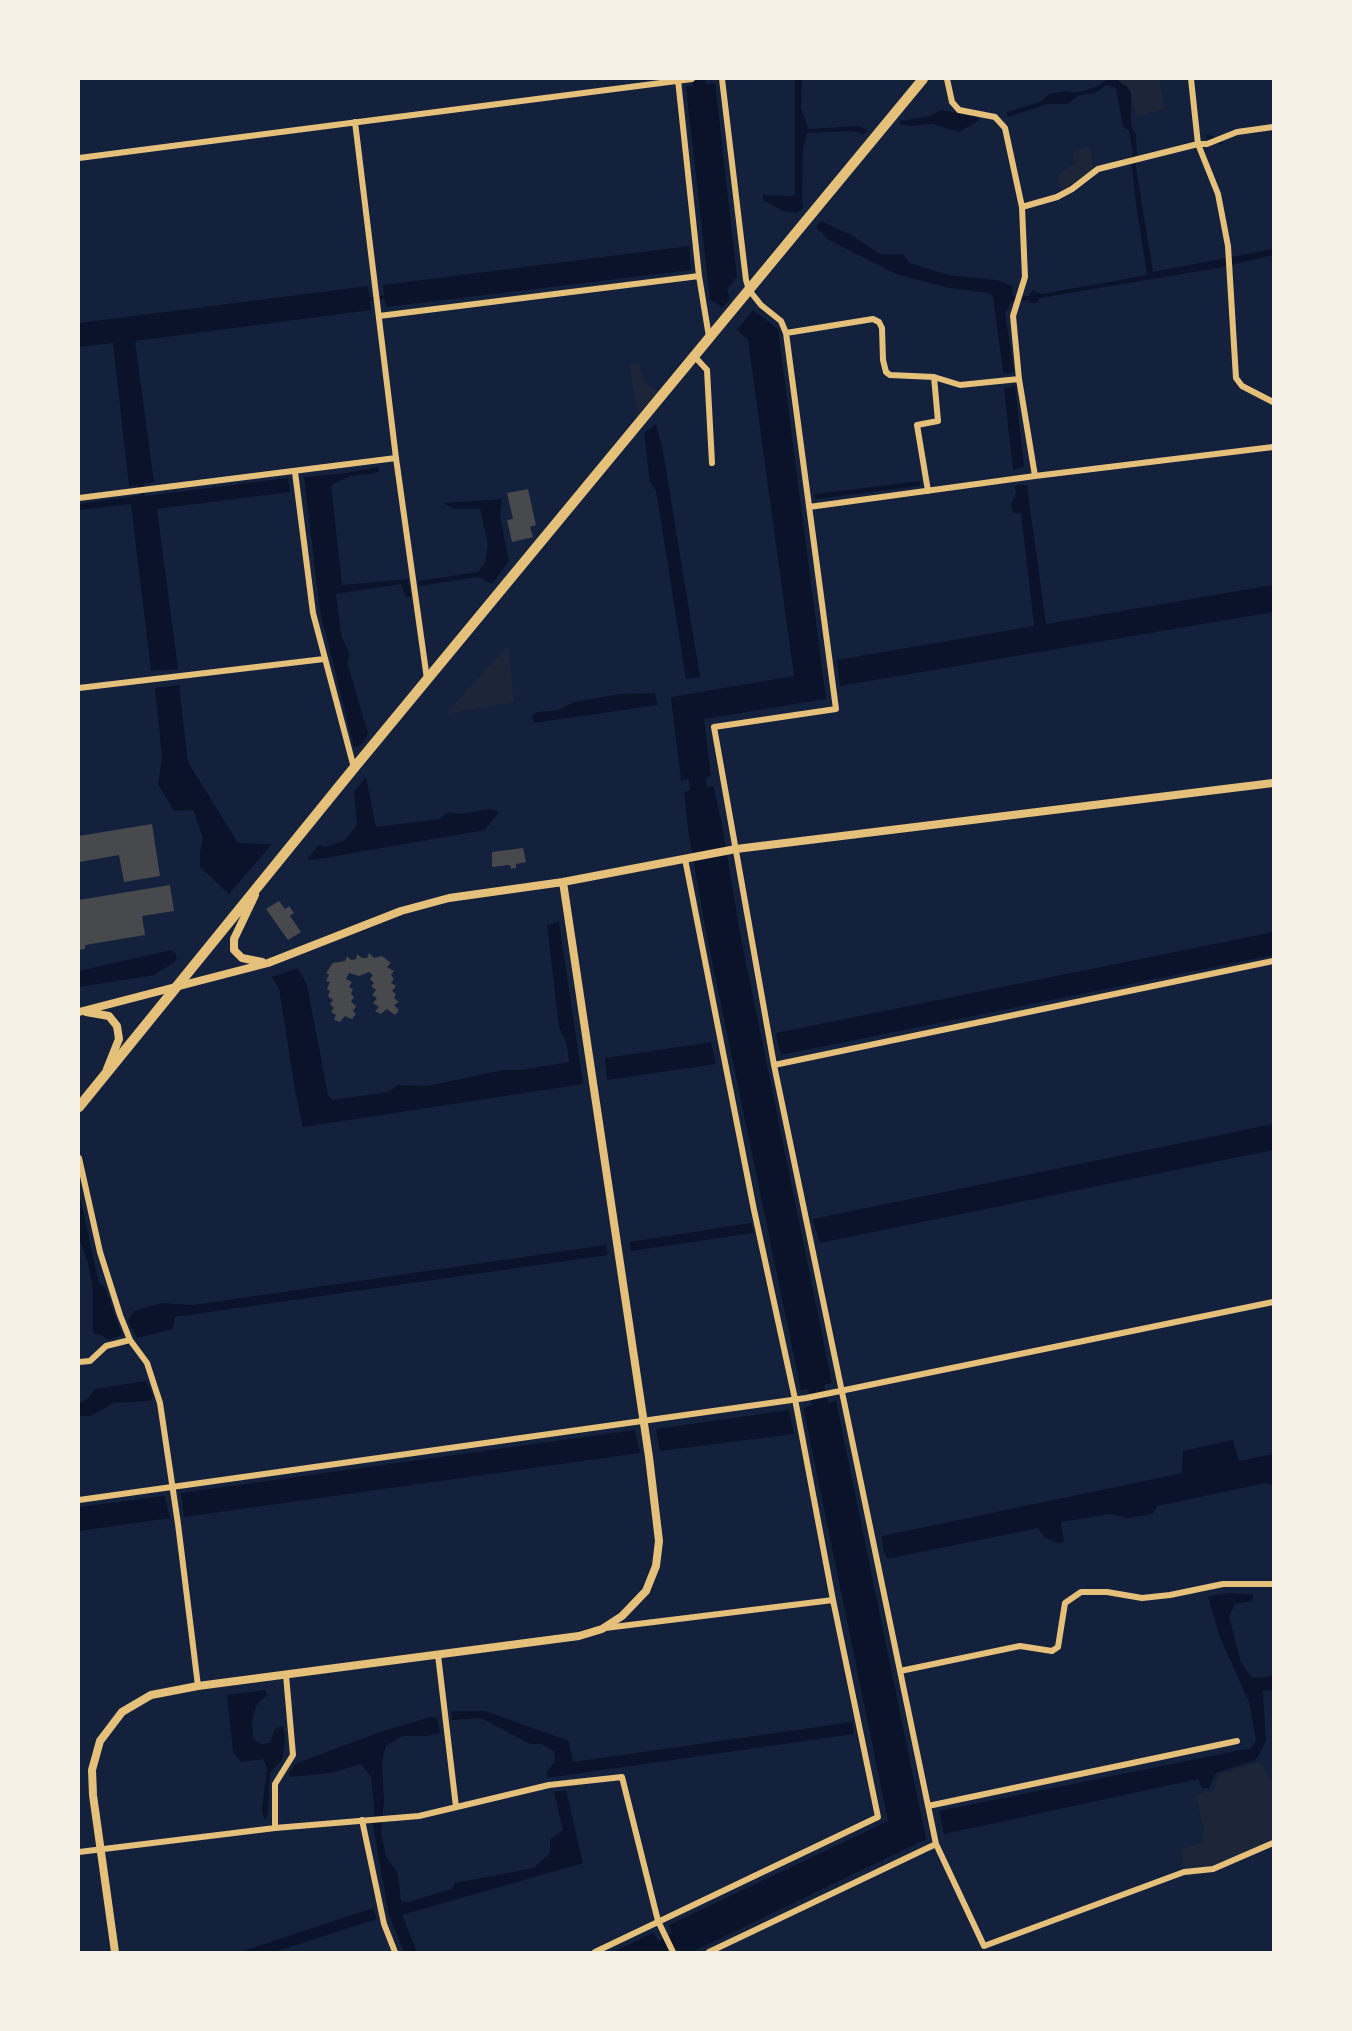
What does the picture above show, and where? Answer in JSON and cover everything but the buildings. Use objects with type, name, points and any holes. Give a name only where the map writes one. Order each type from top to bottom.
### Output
[{"type":"main road","points":[[79,1107],[175,986],[923,79]]},
{"type":"street","points":[[79,158],[690,79]]},
{"type":"street","points":[[722,79],[746,280],[749,290],[761,305],[781,321],[786,333],[836,709],[714,727],[775,1065],[936,1844],[984,1946],[1184,1872],[1213,1869],[1273,1843]]},
{"type":"street","points":[[947,79],[952,102],[959,110],[995,117],[1005,128],[1022,206],[1025,277],[1013,316],[1019,379],[1035,475]]},
{"type":"street","points":[[1191,79],[1198,144],[1217,194],[1229,255],[1236,378],[1242,386],[1273,402]]},
{"type":"street","points":[[678,80],[699,276],[709,339]]},
{"type":"street","points":[[355,122],[396,458],[428,680]]},
{"type":"street","points":[[1022,206],[1057,197],[1098,169],[1207,144],[1237,132],[1273,127]]},
{"type":"street","points":[[379,316],[699,276]]},
{"type":"street","points":[[786,333],[873,320],[879,322],[882,328],[886,372],[899,377],[934,377],[960,384],[1019,379]]},
{"type":"street","points":[[695,357],[707,370],[712,463]]},
{"type":"street","points":[[928,491],[917,425],[938,421],[934,377]]},
{"type":"street","points":[[809,508],[1035,475],[1273,447]]},
{"type":"street","points":[[79,498],[396,458]]},
{"type":"street","points":[[295,472],[313,613],[354,768]]},
{"type":"street","points":[[79,688],[324,659]]},
{"type":"street","points":[[80,1012],[268,963],[401,911],[449,898],[563,882],[736,849],[1273,783]]},
{"type":"street","points":[[595,1952],[660,1925],[878,1817],[685,859]]},
{"type":"street","points":[[563,882],[659,1541],[656,1566],[646,1591],[622,1616],[602,1629]]},
{"type":"street","points":[[260,883],[234,939],[234,950],[242,958],[268,963]]},
{"type":"street","points":[[775,1065],[1273,961]]},
{"type":"street","points":[[80,1012],[109,1016],[117,1026],[118,1039],[104,1075]]},
{"type":"street","points":[[79,1158],[100,1252],[130,1340],[147,1363],[160,1403],[198,1686]]},
{"type":"street","points":[[79,1500],[806,1398],[1273,1301]]},
{"type":"street","points":[[79,1362],[90,1361],[106,1346],[130,1340]]},
{"type":"street","points":[[900,1671],[1020,1646],[1052,1651],[1058,1647],[1065,1603],[1081,1592],[1107,1592],[1142,1598],[1223,1584],[1273,1584]]},
{"type":"street","points":[[115,1952],[99,1849],[92,1770],[100,1741],[121,1713],[151,1695],[198,1686],[579,1636],[602,1629],[833,1600]]},
{"type":"street","points":[[438,1655],[456,1807]]},
{"type":"street","points":[[275,1828],[275,1784],[293,1755],[286,1675]]},
{"type":"street","points":[[928,1805],[1237,1741]]},
{"type":"street","points":[[79,1852],[275,1828],[419,1816],[549,1785],[622,1777],[660,1925],[673,1952]]},
{"type":"street","points":[[366,1820],[384,1924],[395,1952]]},
{"type":"street","points":[[709,1952],[936,1844]]},
{"type":"shaded area","points":[[692,79],[705,79],[706,84],[715,83],[737,277],[727,289],[730,299],[722,308],[710,299],[686,87],[693,86]]},
{"type":"shaded area","points":[[795,79],[802,79],[801,109],[809,129],[859,126],[868,130],[864,134],[850,131],[807,133],[803,149],[804,207],[797,213],[783,211],[763,200],[763,195],[793,196],[795,193]]},
{"type":"shaded area","points":[[1108,79],[1118,79],[1131,93],[1131,125],[1136,135],[1135,162],[1153,272],[1273,249],[1273,255],[1218,268],[1040,298],[1036,303],[1030,303],[1029,300],[1011,302],[1005,313],[1014,372],[1008,373],[1003,372],[993,297],[989,293],[949,288],[896,274],[829,240],[816,227],[821,221],[851,235],[882,255],[903,254],[909,263],[948,275],[996,280],[1013,286],[1012,295],[1016,297],[1029,296],[1032,290],[1042,294],[1147,275],[1136,204],[1131,157],[1133,152],[1129,131],[1123,126],[1116,88],[1106,85],[1095,93],[1077,96],[1068,104],[1048,104],[1008,117],[1007,112],[1040,102],[1050,94],[1065,91],[1076,93],[1096,87]]},
{"type":"shaded area","points":[[1118,79],[1159,79],[1165,109],[1136,116],[1131,93]]},
{"type":"shaded area","points":[[940,110],[976,116],[980,120],[959,132],[933,124],[899,124],[900,121],[930,116]]},
{"type":"shaded area","points":[[1090,146],[1093,169],[1061,191],[1058,174],[1075,164],[1073,151]]},
{"type":"shaded area","points":[[689,246],[691,270],[386,307],[383,285]]},
{"type":"shaded area","points":[[368,286],[371,310],[135,341],[154,482],[143,484],[145,496],[288,478],[290,492],[157,509],[178,669],[151,671],[131,504],[79,510],[79,504],[141,495],[138,485],[129,486],[113,343],[79,347],[79,323]]},
{"type":"shaded area","points":[[753,310],[778,329],[826,699],[704,719],[711,776],[706,778],[707,787],[713,786],[722,824],[739,928],[832,1383],[824,1385],[828,1403],[836,1401],[926,1839],[692,1952],[682,1952],[679,1949],[673,1952],[613,1952],[653,1933],[659,1941],[672,1933],[669,1925],[888,1821],[803,1408],[812,1405],[808,1389],[801,1390],[706,932],[688,829],[684,792],[690,790],[689,779],[681,780],[671,697],[794,676],[748,340],[737,330]]},
{"type":"shaded area","points":[[639,363],[644,383],[659,391],[638,414],[629,365]]},
{"type":"shaded area","points":[[1015,386],[1024,467],[1013,470],[1004,389]]},
{"type":"shaded area","points":[[656,424],[663,451],[700,677],[686,679],[656,490],[650,483],[644,433]]},
{"type":"shaded area","points":[[378,467],[379,471],[372,474],[350,476],[331,485],[342,585],[408,579],[411,597],[406,597],[401,584],[336,594],[341,635],[350,655],[347,662],[368,734],[361,745],[354,747],[320,611],[304,477]]},
{"type":"shaded area","points":[[921,481],[919,486],[817,499],[814,497],[815,494]]},
{"type":"shaded area","points":[[1015,486],[1027,486],[1046,624],[1273,585],[1273,612],[840,686],[837,660],[1034,626],[1021,513],[1013,513],[1011,504],[1016,493]]},
{"type":"shaded area","points":[[502,499],[500,516],[509,561],[492,584],[478,577],[419,586],[418,581],[478,572],[485,563],[488,544],[480,509],[454,509],[443,503]]},
{"type":"shaded area","points":[[508,645],[514,702],[446,714]]},
{"type":"shaded area","points":[[179,685],[188,762],[238,843],[272,844],[229,894],[200,867],[203,838],[193,810],[174,811],[158,784],[162,757],[155,688]]},
{"type":"shaded area","points":[[655,693],[658,705],[534,723],[532,716],[537,712],[558,710],[574,702],[620,694]]},
{"type":"shaded area","points":[[366,777],[376,827],[440,819],[448,812],[460,814],[490,809],[499,812],[485,830],[307,859],[319,845],[326,847],[345,840],[357,825],[354,792]]},
{"type":"shaded area","points":[[559,922],[583,1084],[303,1127],[279,988],[272,977],[298,968],[307,985],[328,1095],[332,1100],[388,1092],[398,1085],[427,1086],[503,1070],[569,1062],[567,1045],[559,1027],[547,925]]},
{"type":"shaded area","points":[[1273,932],[1273,955],[781,1055],[778,1044],[776,1033]]},
{"type":"shaded area","points":[[171,950],[177,958],[154,975],[79,987],[79,971]]},
{"type":"shaded area","points":[[711,1042],[716,1064],[607,1080],[605,1058]]},
{"type":"shaded area","points":[[1273,1124],[1273,1150],[820,1243],[813,1219]]},
{"type":"shaded area","points":[[79,1193],[99,1283],[105,1287],[122,1335],[108,1340],[102,1335],[94,1334],[93,1329],[93,1291],[88,1263],[79,1238]]},
{"type":"shaded area","points":[[751,1223],[754,1233],[631,1251],[629,1242]]},
{"type":"shaded area","points":[[606,1245],[608,1255],[175,1317],[173,1329],[137,1338],[128,1321],[134,1311],[162,1303],[193,1305]]},
{"type":"shaded area","points":[[146,1381],[153,1395],[151,1401],[114,1403],[90,1416],[79,1416],[79,1404],[95,1389]]},
{"type":"shaded area","points":[[789,1410],[794,1434],[660,1451],[656,1429]]},
{"type":"shaded area","points":[[635,1430],[640,1453],[184,1517],[181,1493]]},
{"type":"shaded area","points":[[1233,1440],[1239,1461],[1273,1454],[1273,1485],[1266,1483],[1157,1506],[1153,1514],[1128,1518],[1110,1514],[1061,1522],[1064,1542],[1058,1543],[1044,1537],[1038,1528],[887,1559],[883,1548],[882,1536],[1182,1473],[1183,1451]]},
{"type":"shaded area","points":[[165,1496],[170,1518],[79,1531],[79,1507]]},
{"type":"shaded area","points":[[1230,1593],[1253,1595],[1252,1601],[1235,1604],[1229,1616],[1241,1662],[1252,1678],[1273,1676],[1273,1690],[1263,1691],[1266,1741],[1256,1760],[1216,1773],[1209,1788],[1202,1788],[1198,1779],[944,1834],[939,1811],[1251,1748],[1256,1741],[1249,1702],[1219,1635],[1208,1596]]},
{"type":"shaded area","points":[[265,1690],[267,1695],[257,1704],[252,1720],[253,1739],[261,1744],[270,1743],[275,1729],[283,1726],[285,1739],[282,1760],[270,1773],[268,1814],[265,1820],[262,1810],[267,1768],[263,1759],[241,1762],[233,1752],[227,1695]]},
{"type":"shaded area","points":[[451,1711],[485,1711],[569,1741],[573,1762],[852,1722],[854,1734],[547,1778],[547,1771],[555,1762],[554,1751],[541,1744],[530,1744],[481,1718],[452,1720]]},
{"type":"shaded area","points":[[431,1717],[437,1718],[440,1733],[402,1736],[386,1746],[382,1762],[384,1800],[381,1833],[386,1856],[398,1874],[401,1901],[408,1902],[452,1889],[455,1883],[534,1868],[550,1853],[550,1839],[563,1830],[554,1792],[566,1790],[583,1863],[402,1915],[417,1952],[404,1952],[389,1915],[373,1826],[371,1777],[361,1764],[331,1773],[290,1777],[289,1773],[297,1763],[377,1733]]},
{"type":"shaded area","points":[[1260,1762],[1273,1785],[1273,1839],[1211,1866],[1183,1867],[1181,1849],[1202,1843],[1204,1832],[1196,1795],[1214,1790],[1220,1774]]},
{"type":"shaded area","points":[[373,1908],[377,1919],[274,1952],[240,1952]]},
{"type":"waterway","points":[[1208,136],[1221,143]]},
{"type":"waterway","points":[[370,299],[385,297]]}]
